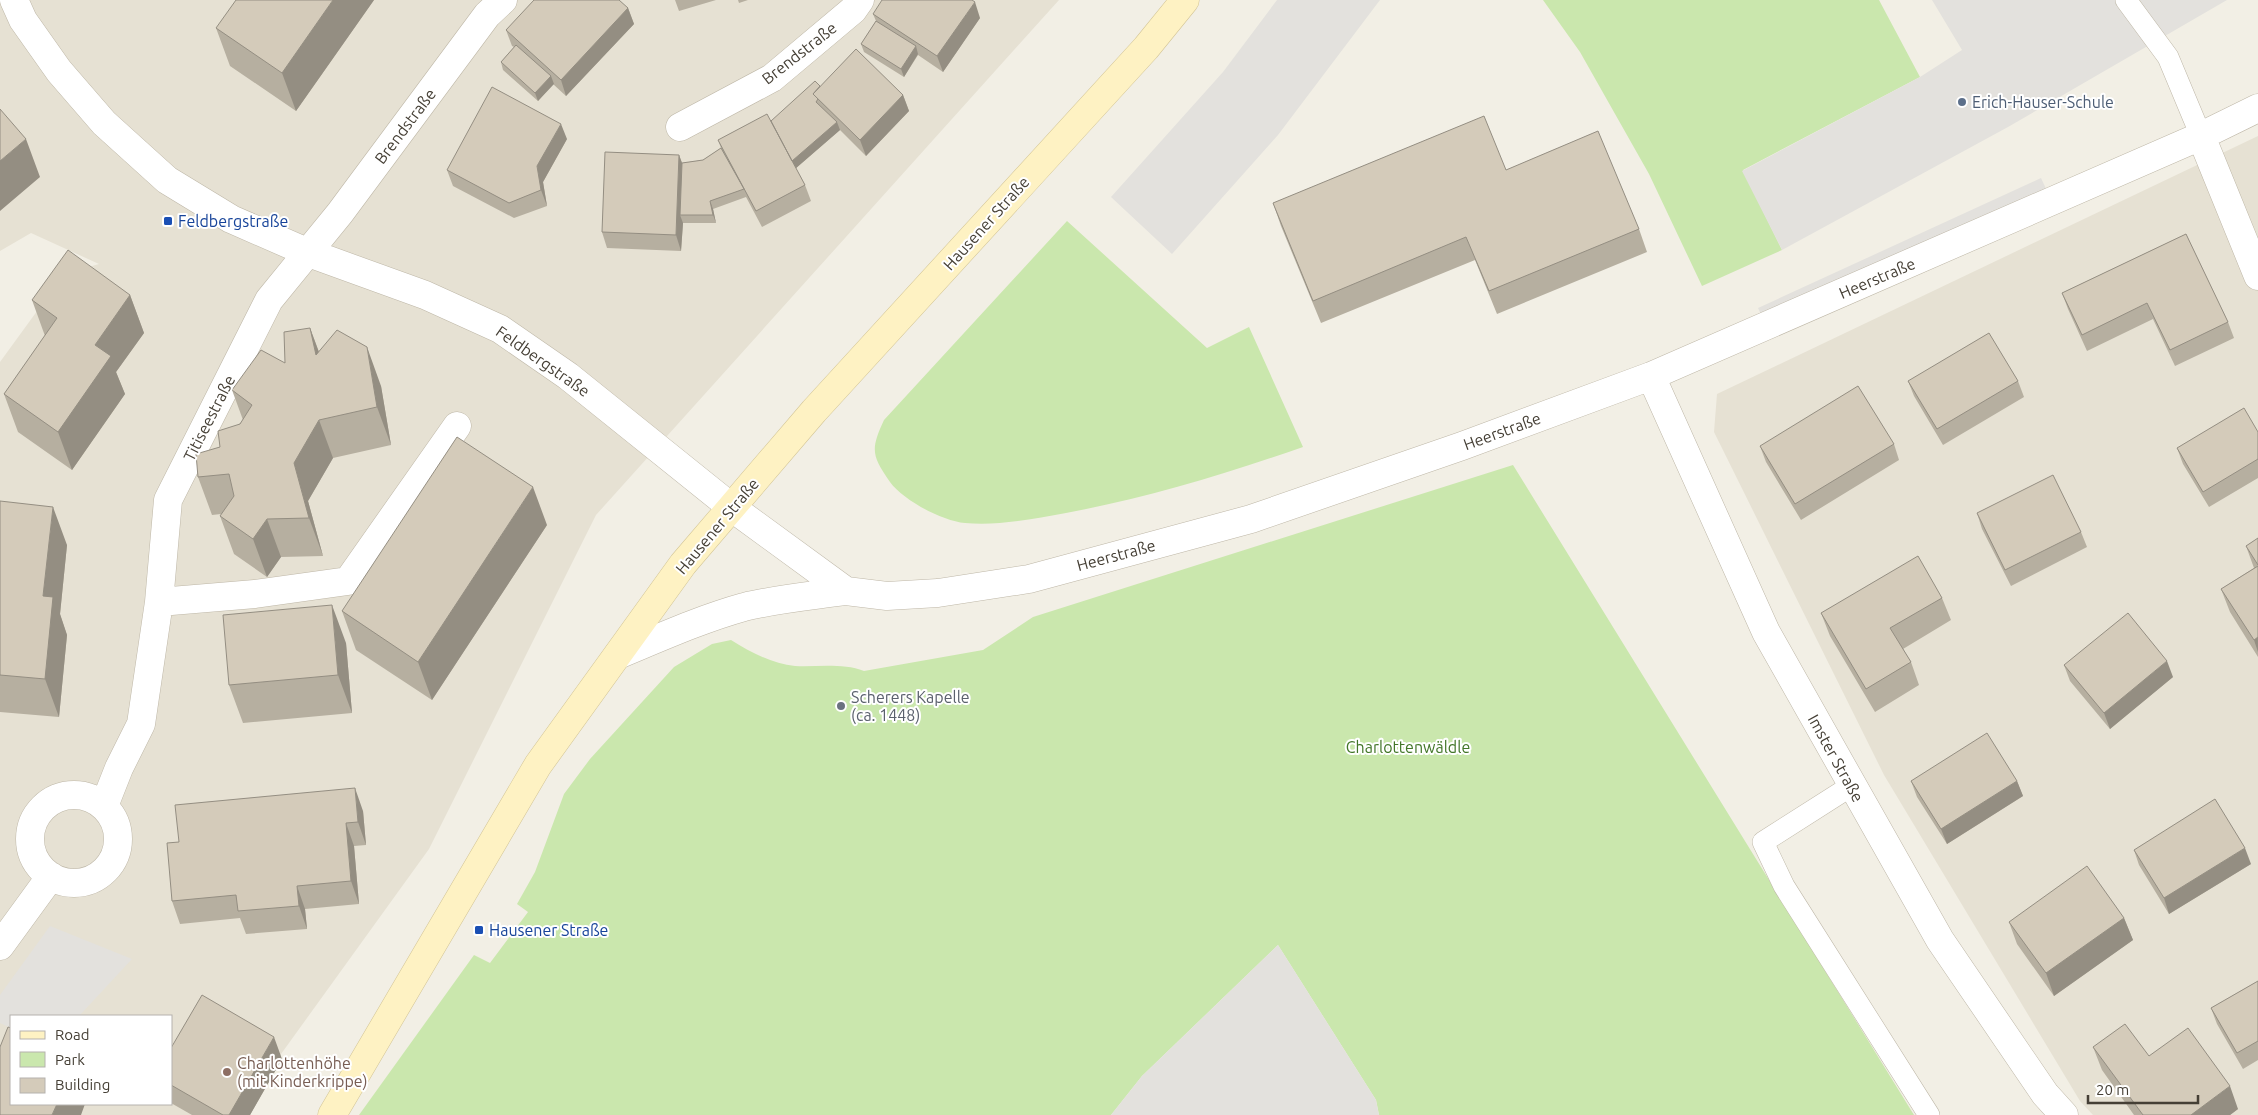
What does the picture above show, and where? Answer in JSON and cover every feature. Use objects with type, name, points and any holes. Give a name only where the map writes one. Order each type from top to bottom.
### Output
[{"type":"main road","name":"Hausener Straße","points":[[332,1115],[538,765],[683,564],[814,411],[1146,48],[1185,0]]},
{"type":"street","name":"Feldbergstraße","points":[[14,0],[23,20],[59,70],[104,123],[167,180],[231,218],[309,253],[425,294],[500,329],[568,376],[731,507]]},
{"type":"street","name":"Brendstraße","points":[[309,253],[487,15],[503,0]]},
{"type":"street","name":"Brendstraße","points":[[680,127],[772,78],[853,10],[860,0]]},
{"type":"street","name":"Heerstraße","points":[[731,507],[846,591],[887,596],[938,593],[1029,579],[1251,518],[1462,446],[1651,376],[2201,136],[2258,108]]},
{"type":"street","points":[[2201,136],[2258,276]]},
{"type":"street","name":"Titiseestraße","points":[[104,806],[119,768],[141,724],[160,602],[168,500],[268,300],[309,253]]},
{"type":"street","name":"Imster Straße","points":[[1651,376],[1766,632],[1851,786],[1940,940],[2045,1094],[2064,1115]]},
{"type":"street","points":[[160,602],[255,594],[348,581],[457,426]]},
{"type":"street","points":[[618,655],[678,630],[742,608],[772,601],[846,591]]},
{"type":"street","points":[[77,794],[92,798],[104,806],[113,817],[118,830],[115,856],[107,869],[96,877],[83,882],[72,883],[50,876],[40,866],[32,853],[30,839],[32,825],[39,812],[50,802],[63,796],[77,794]]},
{"type":"street","points":[[0,946],[50,876]]},
{"type":"lane","points":[[2126,0],[2168,57],[2201,136]]},
{"type":"lane","points":[[1851,786],[1763,842],[1784,886],[1929,1115]]},
{"type":"shaded area","points":[[0,0],[1059,0],[596,515],[429,849],[237,1115],[0,1115],[0,362],[64,274],[99,264],[31,233],[0,251]]},
{"type":"shaded area","points":[[1277,0],[1380,0],[1278,135],[1172,254],[1111,197],[1223,72]]},
{"type":"shaded area","name":"Erich-Hauser-Schule","points":[[1932,0],[2227,0],[2008,127],[1782,250],[1742,171],[1920,77],[1962,50]]},
{"type":"shaded area","points":[[2258,136],[2258,1115],[2093,1115],[2080,1101],[1884,775],[1714,432],[1717,394]]},
{"type":"shaded area","points":[[2041,178],[2048,193],[1764,321],[1758,308]]},
{"type":"shaded area","points":[[50,926],[132,959],[80,1015],[10,1015],[10,1028],[0,1023],[0,995]]},
{"type":"shaded area","points":[[1278,945],[1376,1100],[1379,1115],[1111,1115],[1142,1076]]},
{"type":"green space","points":[[1543,0],[1879,0],[1920,77],[1743,170],[1782,250],[1702,286],[1649,174],[1580,52]]},
{"type":"green space","points":[[1067,221],[1207,348],[1249,327],[1303,447],[1156,493],[1066,513],[1003,523],[965,523],[945,518],[913,502],[896,489],[876,459],[876,439],[884,420]]},
{"type":"green space","name":"Charlottenwäldle","points":[[1513,465],[1914,1115],[1379,1115],[1376,1100],[1278,945],[1142,1076],[1111,1115],[359,1115],[474,955],[490,963],[528,912],[517,904],[535,872],[564,794],[590,759],[674,667],[712,644],[731,640],[762,657],[787,665],[839,666],[864,671],[983,650],[1033,617]]},
{"type":"building","points":[[236,0],[333,0],[282,73],[216,28]]},
{"type":"building","points":[[534,0],[619,0],[628,8],[561,80],[506,30]]},
{"type":"building","points":[[882,0],[972,0],[975,2],[937,56],[873,14]]},
{"type":"building","points":[[876,21],[916,46],[901,69],[861,44]]},
{"type":"building","points":[[516,45],[551,76],[535,93],[501,62]]},
{"type":"building","points":[[856,49],[903,95],[860,140],[813,94]]},
{"type":"building","points":[[815,81],[820,86],[813,94],[818,99],[816,102],[837,122],[792,161],[771,121]]},
{"type":"building","points":[[492,87],[561,124],[537,166],[541,190],[509,203],[447,170]]},
{"type":"building","points":[[0,109],[26,139],[0,161]]},
{"type":"building","points":[[767,114],[805,185],[756,211],[718,140]]},
{"type":"building","points":[[1484,116],[1506,170],[1598,131],[1639,229],[1489,291],[1466,237],[1313,301],[1273,203]]},
{"type":"building","points":[[721,148],[744,189],[710,201],[713,215],[680,215],[682,163],[703,160]]},
{"type":"building","points":[[605,152],[679,155],[676,235],[602,232]]},
{"type":"building","points":[[2186,234],[2228,322],[2170,350],[2147,303],[2082,335],[2062,293]]},
{"type":"building","points":[[68,250],[130,295],[95,345],[111,356],[58,432],[4,394],[57,318],[32,300]]},
{"type":"building","points":[[310,328],[316,355],[337,330],[367,347],[377,407],[319,420],[294,463],[309,518],[267,519],[253,539],[220,516],[234,496],[229,474],[198,477],[196,454],[220,447],[218,431],[240,424],[252,405],[232,390],[261,350],[285,363],[284,332]]},
{"type":"building","points":[[1989,333],[2018,381],[1937,429],[1908,381]]},
{"type":"building","points":[[1858,386],[1894,444],[1795,504],[1760,446]]},
{"type":"building","points":[[2244,408],[2258,432],[2258,459],[2203,492],[2177,448]]},
{"type":"building","points":[[457,437],[533,487],[418,662],[342,611]]},
{"type":"building","points":[[2053,475],[2081,532],[2005,570],[1977,513]]},
{"type":"building","points":[[0,501],[53,507],[43,596],[53,597],[45,679],[0,675]]},
{"type":"building","points":[[2258,538],[2258,565],[2246,546]]},
{"type":"building","points":[[1918,556],[1942,598],[1890,628],[1911,662],[1866,689],[1821,613]]},
{"type":"building","points":[[2258,566],[2258,637],[2254,640],[2221,589]]},
{"type":"building","points":[[332,605],[338,675],[229,685],[223,615]]},
{"type":"building","points":[[2128,613],[2167,661],[2104,713],[2064,665]]},
{"type":"building","points":[[1987,733],[2017,781],[1941,829],[1911,781]]},
{"type":"building","points":[[355,788],[358,822],[346,823],[351,881],[297,886],[299,906],[238,911],[236,895],[172,901],[167,843],[179,842],[175,805]]},
{"type":"building","points":[[2215,799],[2245,848],[2164,898],[2134,850]]},
{"type":"building","points":[[2087,866],[2124,918],[2046,973],[2009,922]]},
{"type":"building","points":[[2258,981],[2258,1041],[2237,1053],[2211,1008]]},
{"type":"building","name":"Charlottenhöhe (mit Kinderkrippe)","points":[[202,995],[274,1037],[229,1115],[223,1115],[172,1086],[172,1046]]},
{"type":"building","points":[[2125,1024],[2149,1056],[2188,1028],[2230,1086],[2191,1115],[2143,1115],[2093,1047]]},
{"type":"building","points":[[8,1027],[10,1028],[10,1105],[57,1105],[52,1115],[0,1115],[0,1047]]},
{"type":"place","name":"Erich-Hauser-Schule","points":[[1962,102]]},
{"type":"place","name":"Feldbergstraße","points":[[168,221]]},
{"type":"place","name":"Scherers Kapelle (ca. 1448)","points":[[841,706]]},
{"type":"place","name":"Hausener Straße","points":[[479,930]]},
{"type":"place","name":"Charlottenhöhe (mit Kinderkrippe)","points":[[227,1072]]}]
